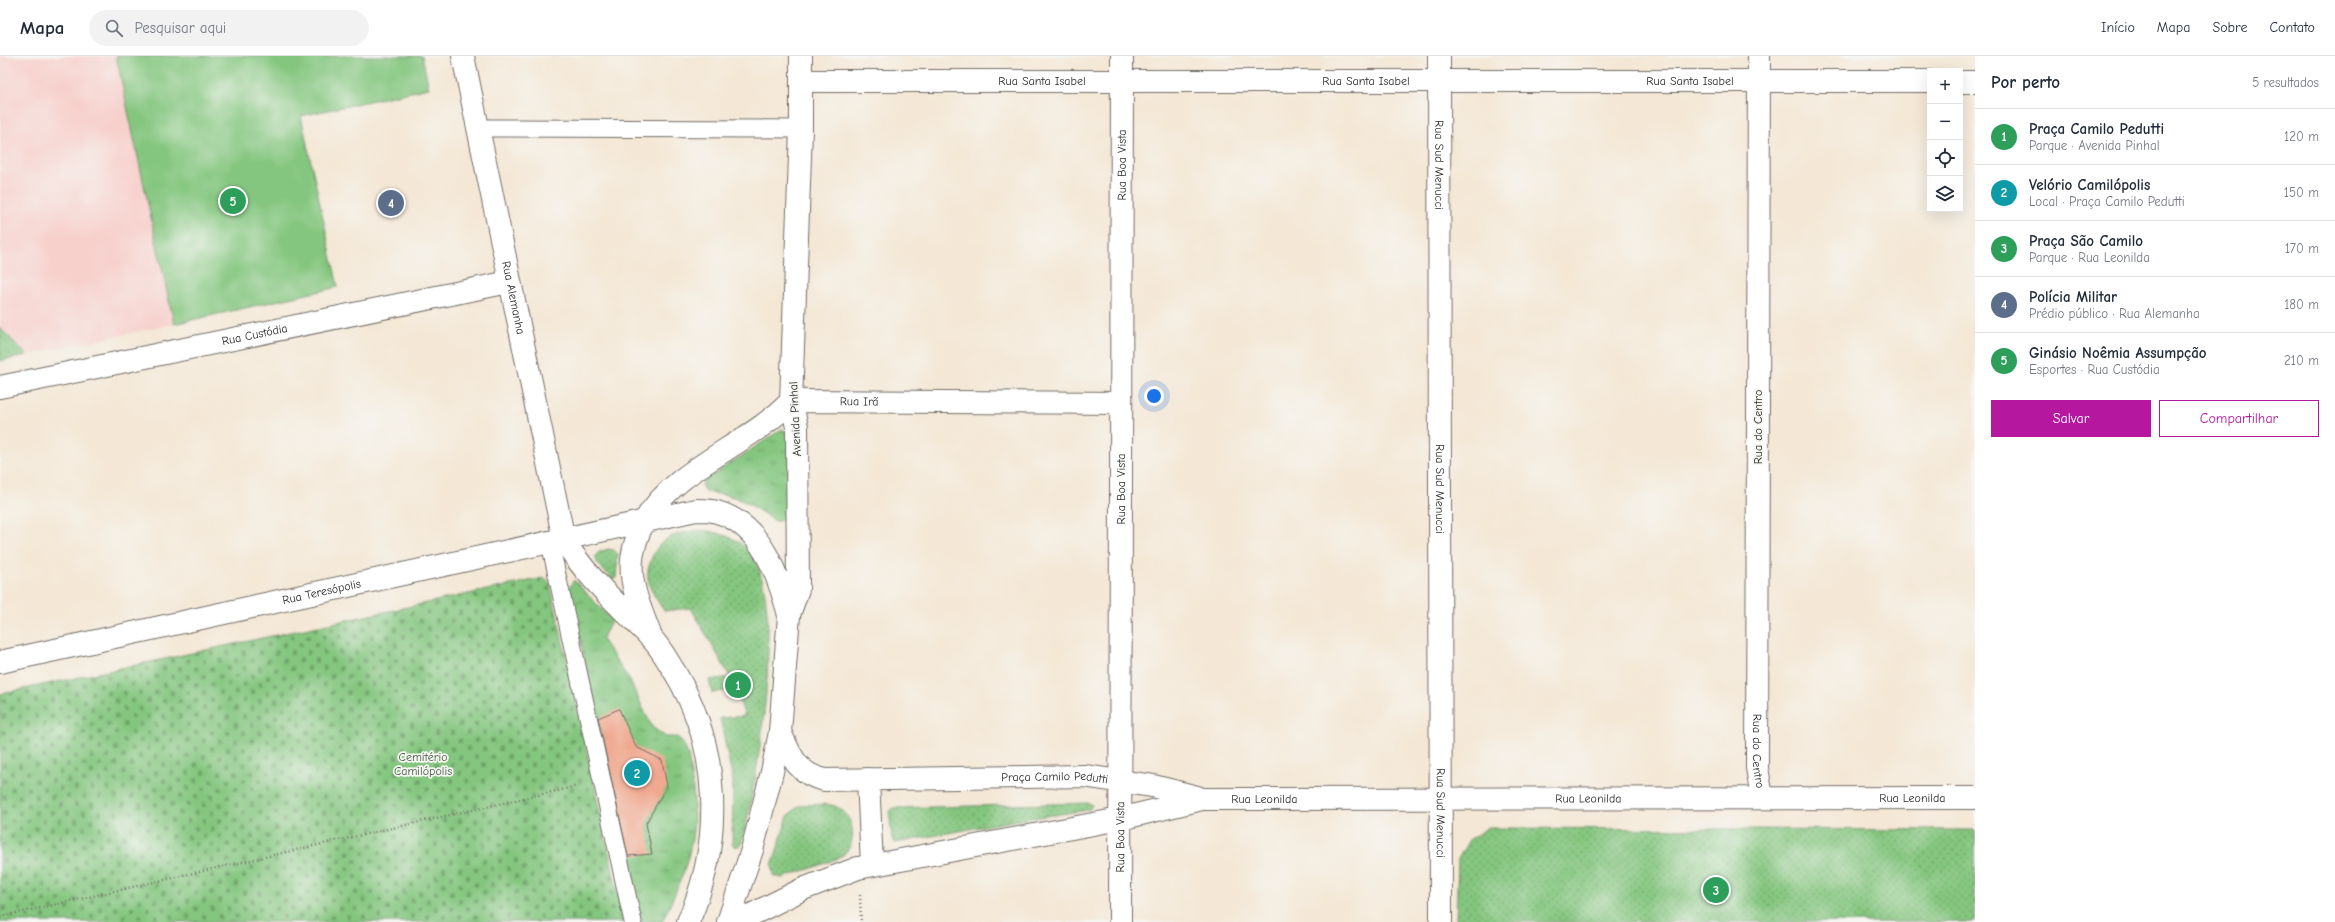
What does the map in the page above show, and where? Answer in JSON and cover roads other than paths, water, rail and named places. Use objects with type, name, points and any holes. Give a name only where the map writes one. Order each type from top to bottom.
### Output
[{"type":"street","name":"Rua Alemanha","points":[[463,56],[509,282],[557,541]]},
{"type":"street","name":"Avenida Pinhal","points":[[780,732],[789,615],[798,589],[799,573],[797,426],[791,401],[801,129],[801,56]]},
{"type":"street","name":"Rua Boa Vista","points":[[1120,922],[1122,56]]},
{"type":"street","name":"Rua Sud Menucci","points":[[1439,56],[1440,922]]},
{"type":"street","name":"Rua do Centro","points":[[1759,56],[1757,768],[1762,797]]},
{"type":"street","name":"Rua Santa Isabel","points":[[801,81],[1927,82]]},
{"type":"street","points":[[1963,82],[1975,82]]},
{"type":"street","name":"Rua Custódia","points":[[0,387],[509,282]]},
{"type":"street","name":"Rua Irã","points":[[791,401],[1121,403]]},
{"type":"street","points":[[651,637],[634,591],[630,572],[630,558],[637,534],[654,505],[675,485],[762,427],[791,401]]},
{"type":"street","name":"Rua Teresópolis","points":[[0,662],[696,510],[716,512],[734,519],[750,532],[764,550],[782,588],[789,615]]},
{"type":"street","points":[[557,541],[582,566],[628,617],[651,637],[667,659],[692,706],[701,731],[712,784],[712,836],[702,887],[688,922]]},
{"type":"street","points":[[728,922],[763,812],[780,732]]},
{"type":"street","name":"Praça Camilo Pedutti","points":[[780,732],[791,756],[804,772],[825,780],[1084,776],[1120,780]]},
{"type":"street","points":[[868,779],[872,865]]},
{"type":"street","name":"Rua Leonilda","points":[[1120,780],[1153,786],[1202,799]]},
{"type":"street","name":"Rua Leonilda","points":[[1120,819],[1202,799],[1762,797],[1975,798]]},
{"type":"street","points":[[737,922],[803,889],[858,868],[1120,819]]},
{"type":"lane","points":[[478,128],[801,129]]},
{"type":"lane","points":[[557,541],[602,780],[633,922]]},
{"type":"place","name":"Ginásio Noêmia Assumpção","points":[[233,201]]},
{"type":"place","name":"Polícia Militar","points":[[391,203]]},
{"type":"place","name":"Praça Camilo Pedutti","points":[[738,685]]},
{"type":"place","name":"Velório Camilópolis","points":[[637,773]]},
{"type":"place","name":"Praça São Camilo","points":[[1716,890]]},
{"type":"park label","name":"Cemitério Camilópolis","points":[[423,764]]}]
